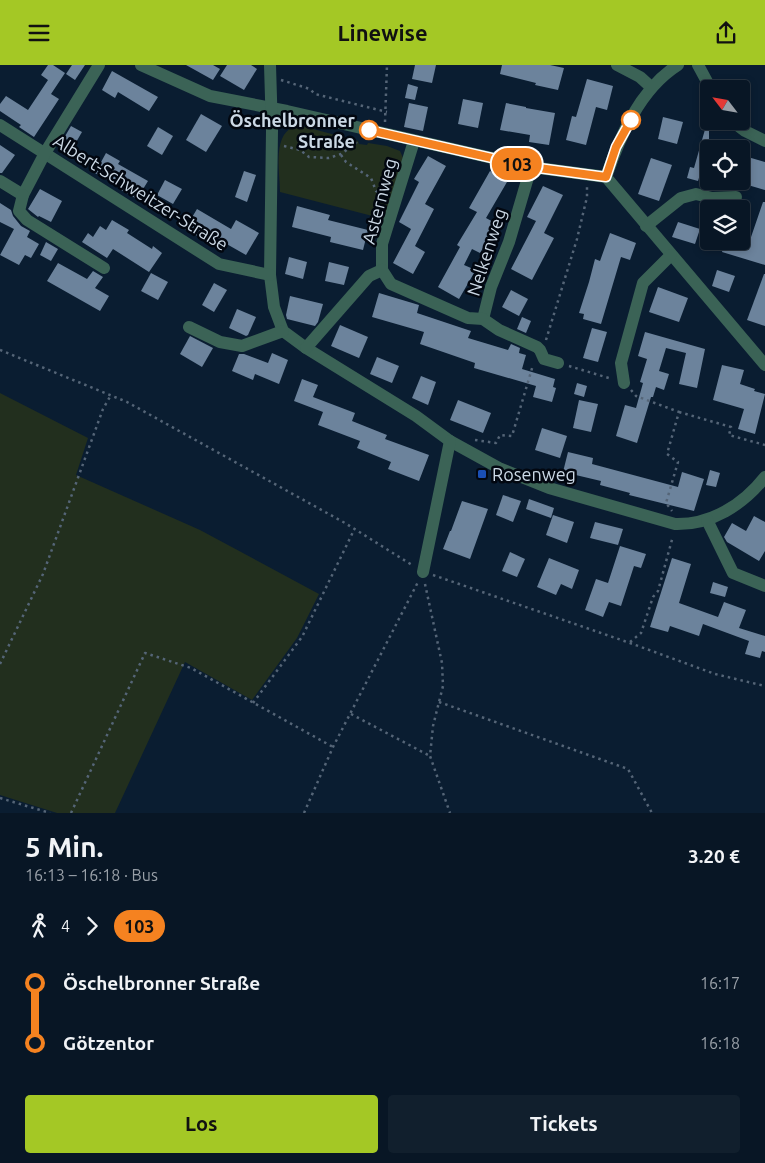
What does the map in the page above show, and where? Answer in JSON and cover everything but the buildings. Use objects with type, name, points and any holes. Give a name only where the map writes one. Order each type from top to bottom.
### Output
[{"type":"street","points":[[99,65],[45,153],[22,195],[19,211],[27,220],[104,268]]},
{"type":"street","points":[[141,65],[210,96],[531,167],[606,177],[671,255],[763,358]]},
{"type":"street","points":[[270,65],[270,275],[274,307],[283,331],[306,348],[416,416],[450,441],[499,468],[549,487],[675,524],[690,524],[707,521],[731,508],[748,496],[765,477]]},
{"type":"street","points":[[616,65],[640,77],[651,87]]},
{"type":"street","points":[[606,177],[616,147],[651,87],[665,73],[678,65]]},
{"type":"street","points":[[698,65],[706,80]]},
{"type":"street","name":"Albert-Schweitzer-Straße","points":[[0,125],[220,264],[270,275]]},
{"type":"street","points":[[743,130],[765,141]]},
{"type":"street","name":"Asternweg","points":[[382,271],[382,244],[414,141]]},
{"type":"street","name":"Nelkenweg","points":[[483,319],[491,287],[508,242],[531,167]]},
{"type":"street","points":[[0,181],[22,195]]},
{"type":"street","points":[[646,226],[681,198],[696,195],[712,198],[736,197]]},
{"type":"street","points":[[624,383],[621,363],[644,283],[671,255]]},
{"type":"street","points":[[306,348],[369,276],[382,271],[391,284],[468,318],[483,319],[499,330],[540,350],[544,359],[558,363]]},
{"type":"street","points":[[190,327],[220,342],[242,346],[283,331]]},
{"type":"street","points":[[424,572],[450,441]]},
{"type":"street","points":[[707,521],[733,573],[765,586]]},
{"type":"path","points":[[384,133],[387,112],[387,65]]},
{"type":"path","points":[[270,79],[277,79],[310,89],[315,94],[387,112]]},
{"type":"path","points":[[279,145],[300,150],[309,157],[328,158],[341,154],[356,143],[357,137]]},
{"type":"path","points":[[341,154],[346,162],[371,177],[376,191],[396,199]]},
{"type":"path","points":[[492,442],[496,443],[500,435],[512,436],[536,357],[546,342],[577,239],[587,197],[586,175]]},
{"type":"path","points":[[0,349],[127,402],[354,529],[424,572],[714,674],[765,686]]},
{"type":"path","points":[[558,363],[624,383],[636,396],[651,401]]},
{"type":"path","points":[[0,664],[44,574],[100,418],[111,395]]},
{"type":"path","points":[[679,412],[731,427],[729,435],[765,445]]},
{"type":"path","points":[[254,703],[302,637],[354,529]]},
{"type":"path","points":[[424,572],[426,593],[442,663],[443,686],[432,726],[430,756],[450,813]]},
{"type":"path","points":[[304,813],[333,747],[424,572]]},
{"type":"path","points":[[71,813],[144,653],[191,668],[333,747]]},
{"type":"path","points":[[439,703],[628,769],[652,813]]},
{"type":"path","points":[[351,714],[430,756]]},
{"type":"path","points":[[0,798],[50,813]]},
{"type":"green space","points":[[298,125],[358,141],[359,144],[367,145],[368,143],[387,146],[400,151],[403,158],[384,219],[280,192],[280,143],[289,129]]},
{"type":"green space","points":[[0,393],[88,438],[76,475],[200,530],[319,594],[297,638],[252,700],[185,662],[115,813],[57,813],[0,795]]},
{"type":"bus line","name":"103","points":[[369,130],[531,167],[606,177],[616,147],[631,120]]},
{"type":"place","name":"Öschelbronner Straße","points":[[369,130]]},
{"type":"place","name":"Rosenweg","points":[[482,474]]}]
